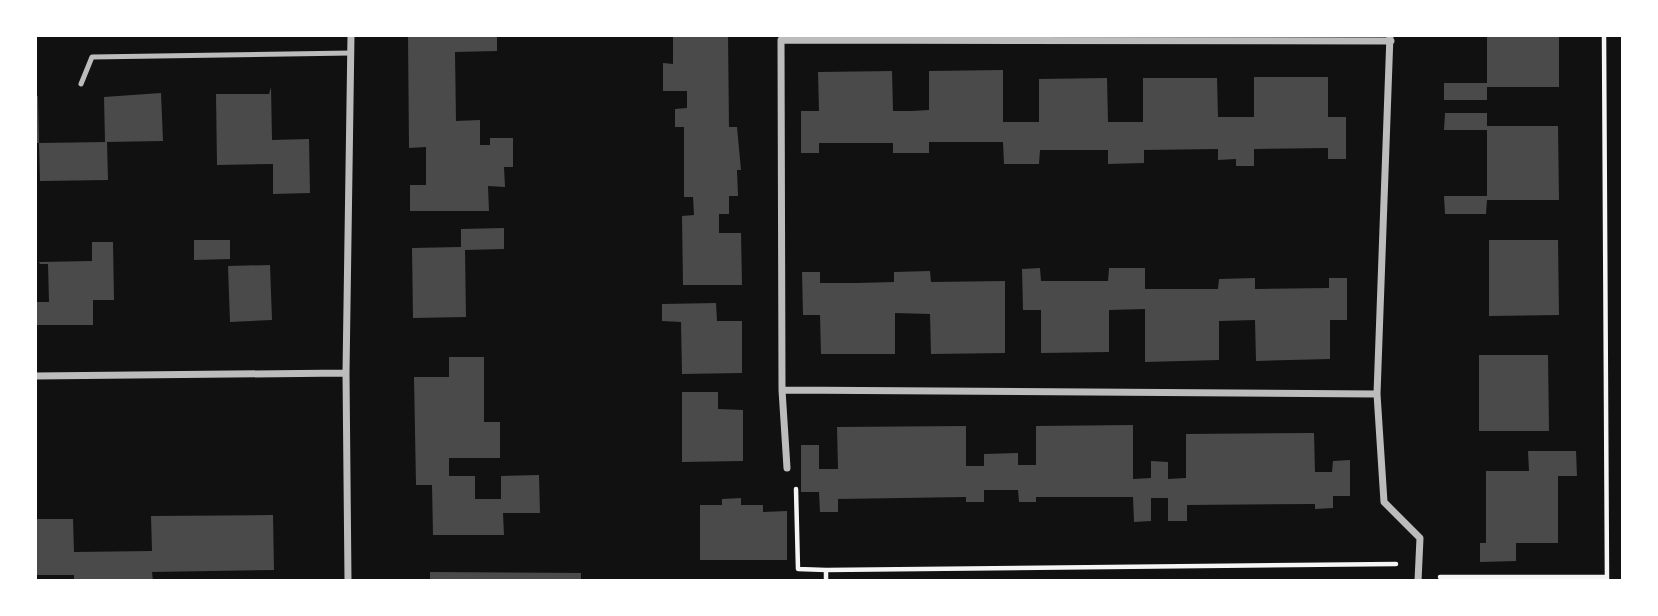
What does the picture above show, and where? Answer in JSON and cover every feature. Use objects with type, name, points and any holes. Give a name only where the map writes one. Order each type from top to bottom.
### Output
[{"type":"street","points":[[348,581],[346,373],[351,35]]},
{"type":"street","points":[[787,468],[782,390],[781,40],[1390,38],[1377,394],[1384,502],[1420,538],[1418,579]]},
{"type":"street","points":[[35,376],[346,373]]},
{"type":"street","points":[[782,390],[1377,394]]},
{"type":"lane","points":[[81,84],[92,57],[351,53]]},
{"type":"path","points":[[1418,579],[1607,579],[1604,35]]},
{"type":"path","points":[[787,468],[796,474],[798,569],[1419,564]]},
{"type":"path","points":[[826,570],[826,581]]},
{"type":"building","points":[[408,35],[497,35],[497,51],[455,52],[456,121],[480,120],[480,145],[490,145],[490,138],[513,138],[513,167],[504,167],[505,187],[488,186],[489,211],[410,211],[410,185],[426,185],[426,147],[409,148]]},
{"type":"building","points":[[673,35],[728,35],[729,127],[737,127],[741,170],[737,170],[738,196],[729,196],[729,214],[719,214],[719,233],[741,233],[742,285],[683,285],[682,216],[694,215],[693,197],[684,197],[684,127],[675,127],[675,109],[687,108],[687,91],[663,91],[663,63],[673,64]]},
{"type":"building","points":[[1487,35],[1559,35],[1559,87],[1487,87],[1487,100],[1444,100],[1444,83],[1487,83]]},
{"type":"building","points":[[1003,70],[1003,122],[1039,122],[1039,79],[1107,78],[1108,122],[1143,122],[1143,78],[1217,78],[1218,117],[1254,117],[1254,77],[1328,77],[1328,117],[1346,117],[1346,159],[1328,159],[1328,148],[1254,149],[1254,166],[1236,166],[1236,159],[1218,160],[1218,149],[1144,150],[1144,163],[1108,164],[1108,150],[1040,150],[1039,164],[1004,164],[1003,142],[929,142],[929,153],[893,153],[893,143],[819,143],[819,153],[801,153],[801,111],[819,111],[818,72],[892,71],[893,111],[911,111],[929,110],[929,71]]},
{"type":"building","points":[[271,87],[272,140],[309,139],[310,193],[273,194],[273,164],[217,165],[216,94],[269,94]]},
{"type":"building","points":[[161,93],[163,141],[105,142],[104,97]]},
{"type":"building","points":[[35,96],[38,96],[39,143],[35,143]]},
{"type":"building","points":[[1445,113],[1487,113],[1487,126],[1558,126],[1559,200],[1487,200],[1486,214],[1445,214],[1444,196],[1487,196],[1487,130],[1444,130]]},
{"type":"building","points":[[107,142],[108,180],[40,181],[39,143]]},
{"type":"building","points":[[504,228],[504,249],[465,250],[466,317],[413,318],[412,248],[461,247],[461,229]]},
{"type":"building","points":[[194,240],[230,240],[230,259],[194,260]]},
{"type":"building","points":[[1489,240],[1558,240],[1559,315],[1489,316]]},
{"type":"building","points":[[92,242],[113,242],[114,300],[93,300],[93,325],[35,325],[35,302],[49,302],[48,264],[39,262],[92,261]]},
{"type":"building","points":[[270,265],[272,320],[230,322],[228,266]]},
{"type":"building","points":[[1040,268],[1041,281],[1108,281],[1109,268],[1145,268],[1145,289],[1218,289],[1219,279],[1255,278],[1255,289],[1329,288],[1329,278],[1347,278],[1347,320],[1330,320],[1330,359],[1256,361],[1255,320],[1219,321],[1219,360],[1145,362],[1145,309],[1109,310],[1109,352],[1041,353],[1041,310],[1023,310],[1022,269]]},
{"type":"building","points":[[930,271],[931,282],[1005,281],[1005,353],[931,354],[930,314],[895,313],[895,354],[821,354],[820,315],[803,315],[802,272],[820,272],[820,283],[857,283],[894,282],[894,272]]},
{"type":"building","points":[[716,303],[717,321],[742,321],[742,373],[682,374],[681,322],[662,321],[662,304]]},
{"type":"building","points":[[1479,355],[1548,355],[1549,431],[1479,431]]},
{"type":"building","points":[[449,357],[484,357],[484,422],[500,422],[500,458],[449,458],[449,476],[475,476],[475,499],[501,499],[501,476],[539,475],[540,513],[503,513],[504,535],[433,535],[432,485],[416,485],[414,377],[449,377]]},
{"type":"building","points":[[682,392],[718,392],[718,409],[743,410],[743,461],[682,462]]},
{"type":"building","points":[[1133,425],[1133,479],[1151,478],[1151,461],[1168,462],[1168,479],[1186,478],[1186,434],[1314,433],[1315,472],[1332,472],[1333,461],[1350,460],[1350,496],[1333,496],[1333,508],[1315,509],[1315,504],[1187,505],[1187,521],[1168,521],[1168,498],[1151,498],[1151,521],[1134,522],[1133,497],[1036,497],[1036,502],[1019,502],[1018,490],[984,490],[984,502],[966,502],[966,497],[838,499],[838,512],[820,512],[819,492],[801,492],[801,445],[819,445],[819,469],[838,469],[837,427],[966,426],[966,466],[984,466],[984,454],[1018,453],[1018,465],[1036,465],[1036,426]]},
{"type":"building","points":[[1528,451],[1576,451],[1577,476],[1558,476],[1558,543],[1516,543],[1516,561],[1480,562],[1480,543],[1486,543],[1486,471],[1529,471]]},
{"type":"building","points":[[741,498],[741,505],[763,505],[763,512],[787,511],[787,560],[700,560],[700,505],[722,505],[722,499]]},
{"type":"building","points":[[273,515],[274,570],[152,572],[153,581],[74,581],[74,575],[35,575],[35,519],[73,519],[74,552],[152,551],[151,516]]},
{"type":"building","points":[[430,572],[581,573],[581,581],[430,581]]}]
